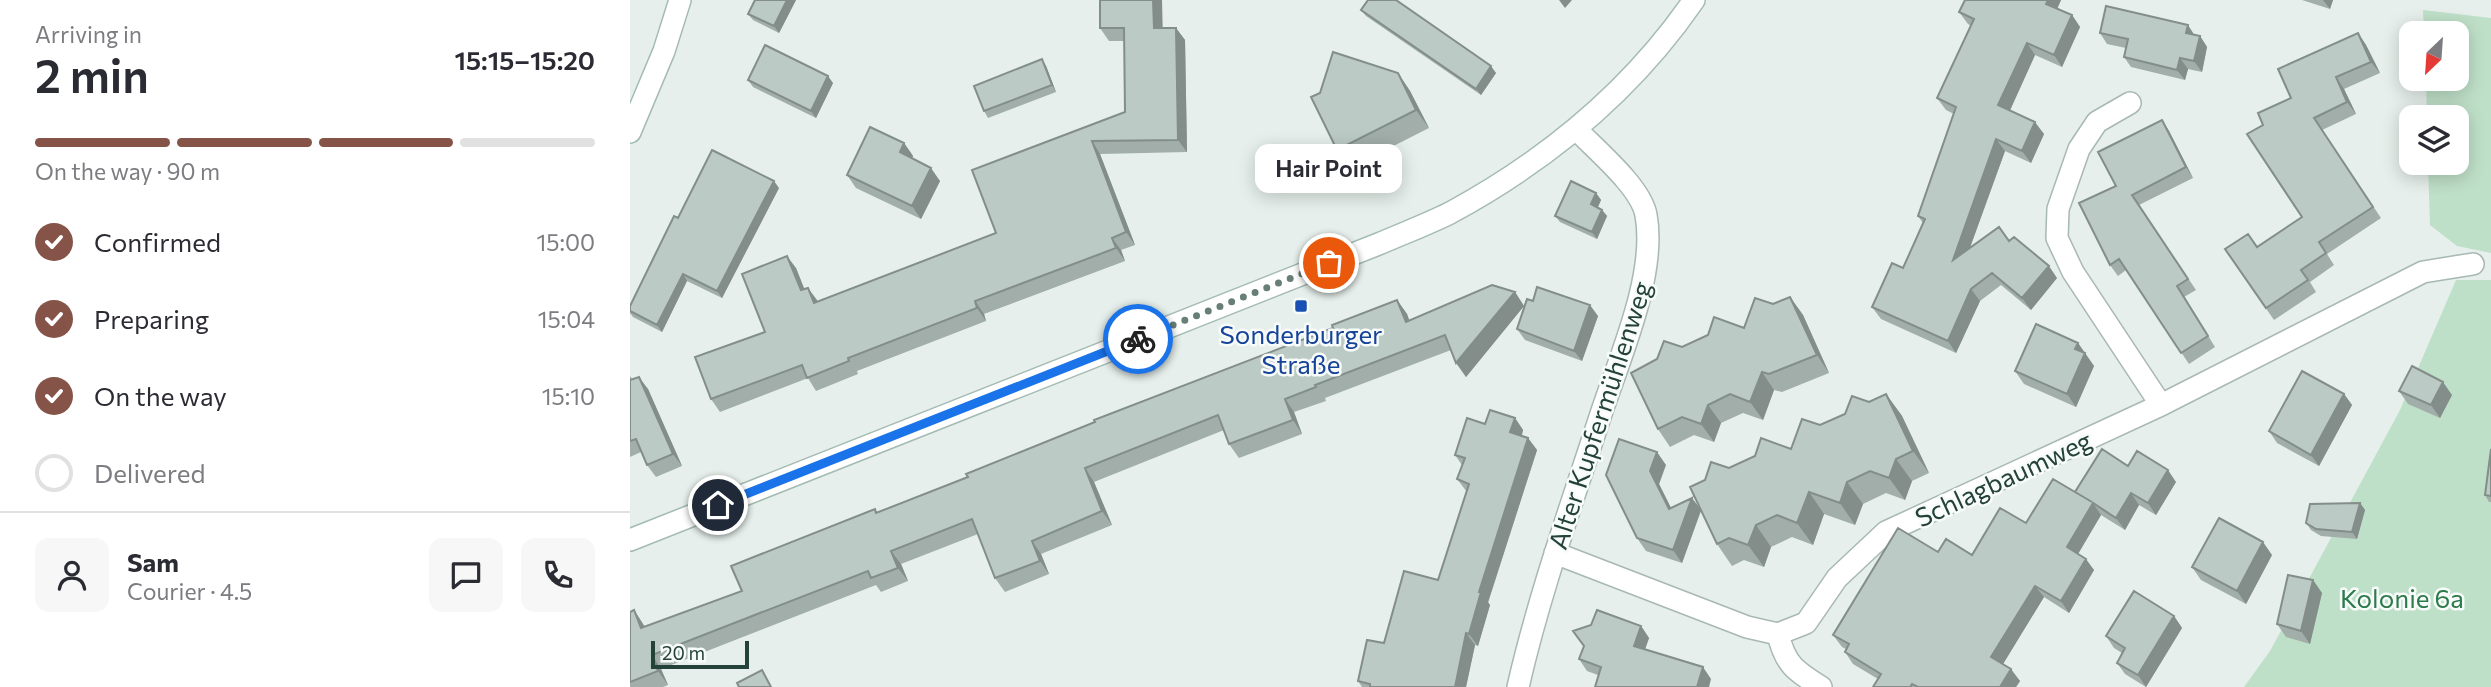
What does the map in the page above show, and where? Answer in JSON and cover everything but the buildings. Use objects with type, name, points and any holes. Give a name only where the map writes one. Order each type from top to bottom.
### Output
[{"type":"street","points":[[630,132],[664,51],[680,0]]},
{"type":"street","points":[[630,540],[1368,248],[1447,214],[1496,187],[1576,129],[1638,71],[1694,0]]},
{"type":"street","points":[[2130,103],[2097,122],[2079,149],[2058,209],[2057,238],[2073,272],[2161,405]]},
{"type":"street","name":"Alter Kupfermühlenweg","points":[[1518,687],[1555,553],[1630,327],[1648,261],[1646,213],[1627,180],[1576,129]]},
{"type":"street","name":"Schlagbaumweg","points":[[1778,634],[1806,623],[1837,578],[1886,532],[2161,405],[2423,272],[2473,264]]},
{"type":"street","points":[[630,534],[654,530]]},
{"type":"street","points":[[1555,553],[1747,627],[1778,634],[1783,655],[1797,673],[1821,687]]},
{"type":"green space","points":[[2423,10],[2491,18],[2491,253],[2457,246],[2430,225],[2428,175],[2469,175],[2469,105],[2427,105],[2426,91],[2469,91],[2469,21],[2423,21]]},
{"type":"green space","name":"Kolonie 6a","points":[[2456,280],[2491,280],[2491,687],[2244,687],[2270,651],[2400,410]]},
{"type":"way so far","points":[[1138,339],[1329,263]]},
{"type":"place","name":"Hair Point","points":[[1329,263]]},
{"type":"place","name":"Sonderburger Straße","points":[[1301,306]]},
{"type":"route","points":[[718,505],[1138,339]]}]
